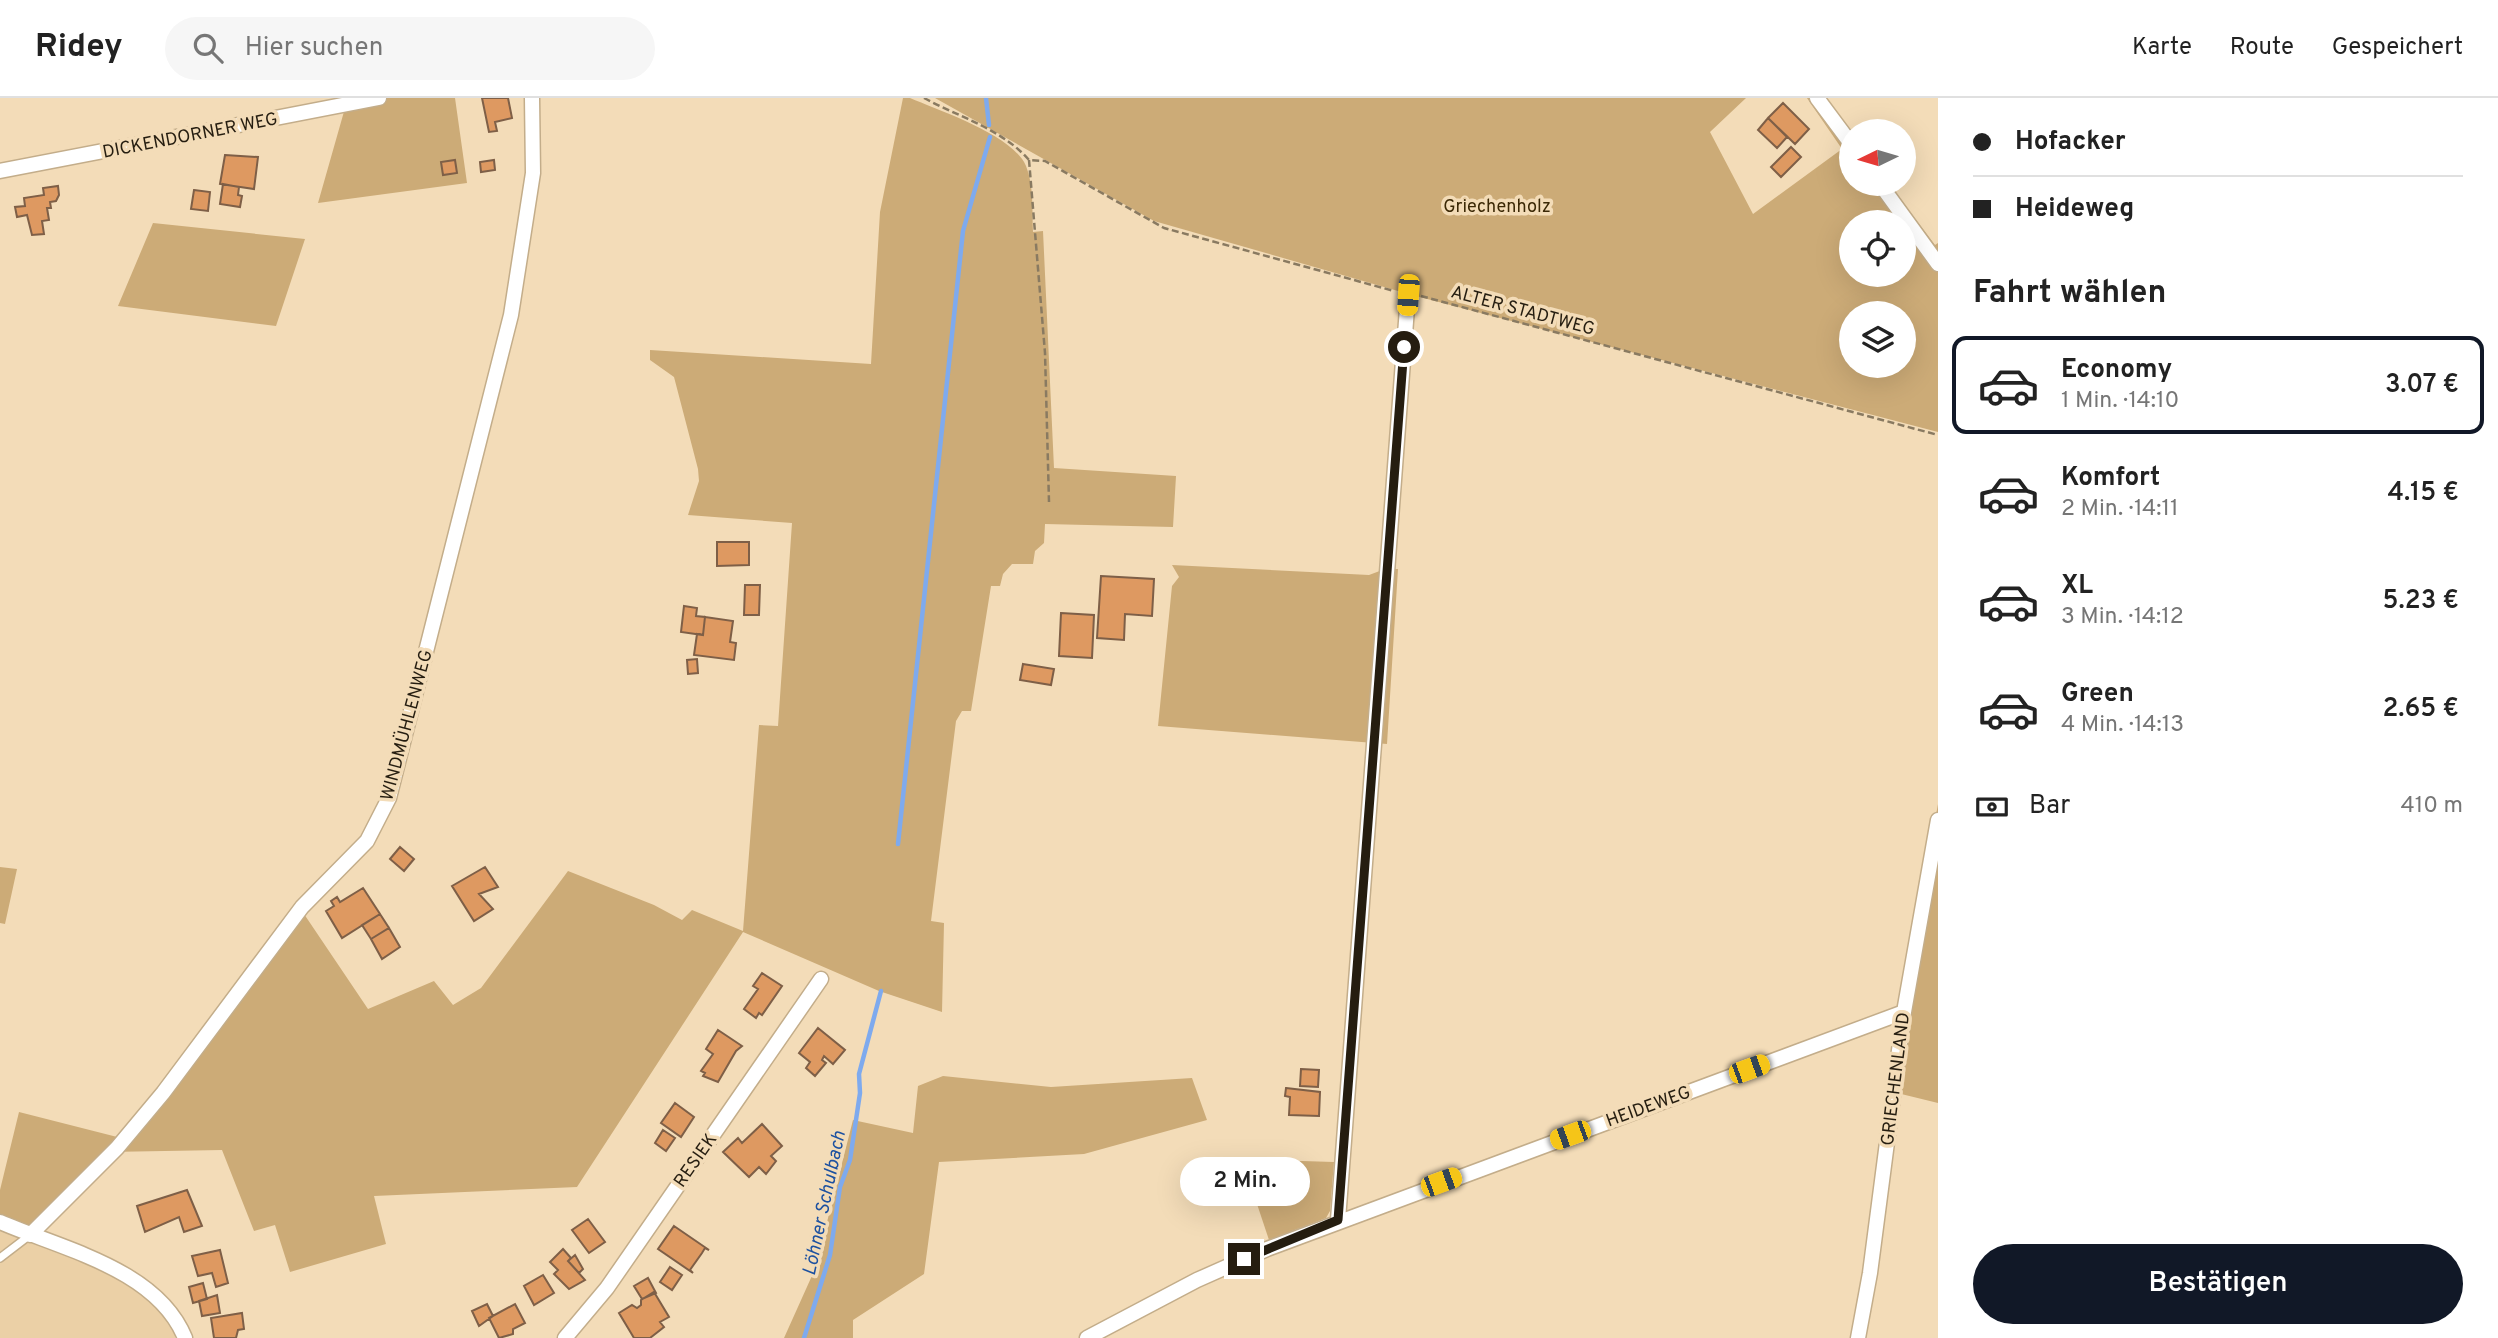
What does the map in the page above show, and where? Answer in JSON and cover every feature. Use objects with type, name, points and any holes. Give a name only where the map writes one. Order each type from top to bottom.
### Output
[{"type":"street","name":"DICKENDORNER WEG","points":[[0,171],[379,98]]},
{"type":"street","name":"WINDMÜHLENWEG","points":[[30,1235],[117,1148],[302,907],[367,841],[389,799],[511,315],[533,173],[533,98]]},
{"type":"street","points":[[1817,98],[1839,128]]},
{"type":"street","points":[[1889,196],[1938,264]]},
{"type":"street","points":[[1338,1220],[1408,295]]},
{"type":"street","name":"GRIECHENLAND","points":[[1858,1338],[1871,1273],[1904,1012],[1938,820]]},
{"type":"street","name":"RESIEK","points":[[565,1338],[607,1288],[821,979]]},
{"type":"street","name":"HEIDEWEG","points":[[1087,1338],[1197,1280],[1338,1220],[1904,1012]]},
{"type":"street","points":[[0,1222],[112,1268],[150,1293],[177,1320],[185,1338]]},
{"type":"lane","points":[[0,1258],[30,1235]]},
{"type":"path","name":"ALTER STADTWEG","points":[[924,98],[973,120],[1029,160],[1045,161],[1164,228],[1938,435]]},
{"type":"path","points":[[1029,160],[1045,353],[1049,502]]},
{"type":"shaded area","points":[[0,1222],[110,1271],[158,1301],[175,1323],[175,1338],[0,1338]]},
{"type":"green space","points":[[361,98],[455,98],[467,183],[318,203],[347,101]]},
{"type":"green space","points":[[903,98],[910,98],[991,134],[1019,155],[1029,173],[1033,232],[1043,231],[1054,468],[1176,476],[1173,527],[1045,524],[1044,543],[1035,551],[1033,564],[1012,564],[1003,574],[1000,586],[991,586],[971,711],[962,711],[956,721],[931,921],[944,923],[942,1012],[879,991],[743,932],[577,1187],[374,1196],[386,1244],[290,1272],[275,1225],[254,1231],[222,1150],[107,1152],[33,1235],[0,1222],[0,1190],[19,1112],[129,1140],[304,914],[368,1009],[434,981],[453,1005],[481,988],[568,871],[654,905],[682,920],[692,910],[743,931],[759,725],[778,726],[792,523],[688,515],[699,481],[698,469],[674,377],[650,360],[650,350],[871,364],[880,212]]},
{"type":"green space","name":"Griechenholz","points":[[935,98],[1746,98],[1710,132],[1753,214],[1839,151],[1839,196],[1898,196],[1909,210],[1839,210],[1839,287],[1916,287],[1916,220],[1935,245],[1938,243],[1938,432],[1412,295],[1154,221]]},
{"type":"green space","name":"Griechenholz","points":[[1807,98],[1825,98],[1841,119],[1839,145]]},
{"type":"green space","points":[[153,223],[305,239],[276,326],[118,306]]},
{"type":"green space","points":[[1172,565],[1369,575],[1385,569],[1398,569],[1387,744],[1158,726],[1172,586],[1179,577]]},
{"type":"green space","points":[[1938,804],[1938,1103],[1889,1091],[1898,1021]]},
{"type":"green space","points":[[0,867],[17,869],[5,924],[0,923]]},
{"type":"green space","points":[[943,1076],[1051,1087],[1192,1078],[1207,1120],[1084,1154],[939,1162],[924,1274],[853,1320],[853,1338],[784,1338],[815,1269],[853,1120],[913,1133],[918,1086]]},
{"type":"green space","points":[[1242,1159],[1334,1162],[1330,1211],[1326,1218],[1269,1240]]},
{"type":"building","points":[[482,98],[508,98],[512,118],[495,122],[497,131],[489,132]]},
{"type":"building","points":[[1783,103],[1809,129],[1795,144],[1768,118]]},
{"type":"building","points":[[1768,118],[1787,137],[1777,148],[1758,130]]},
{"type":"building","points":[[1791,147],[1801,157],[1781,177],[1771,167]]},
{"type":"building","points":[[225,155],[258,157],[254,189],[220,184]]},
{"type":"building","points":[[455,160],[457,173],[443,175],[441,162]]},
{"type":"building","points":[[494,160],[495,170],[481,172],[480,162]]},
{"type":"building","points":[[223,184],[239,187],[238,195],[242,196],[240,207],[220,204]]},
{"type":"building","points":[[58,186],[59,195],[56,201],[50,202],[51,208],[47,208],[49,220],[42,221],[44,234],[32,235],[27,215],[17,217],[15,207],[25,206],[24,198],[44,195],[43,188]]},
{"type":"building","points":[[194,190],[210,192],[208,211],[191,209]]},
{"type":"building","points":[[717,542],[749,542],[749,565],[717,566]]},
{"type":"building","points":[[1101,576],[1154,579],[1152,616],[1125,614],[1124,640],[1097,638]]},
{"type":"building","points":[[745,585],[760,585],[759,615],[744,615]]},
{"type":"building","points":[[684,606],[697,608],[696,616],[705,617],[703,635],[681,632]]},
{"type":"building","points":[[1061,613],[1094,615],[1092,658],[1059,656]]},
{"type":"building","points":[[705,617],[733,621],[730,642],[736,643],[734,660],[694,655],[697,634],[703,635]]},
{"type":"building","points":[[697,659],[698,673],[688,674],[687,660]]},
{"type":"building","points":[[1023,664],[1054,669],[1051,685],[1020,680]]},
{"type":"building","points":[[400,847],[414,859],[404,871],[390,859]]},
{"type":"building","points":[[485,867],[498,887],[479,894],[493,909],[474,921],[452,886]]},
{"type":"building","points":[[363,888],[380,914],[342,938],[326,911],[334,906],[331,901],[337,897],[340,902]]},
{"type":"building","points":[[380,914],[389,928],[371,939],[362,925]]},
{"type":"building","points":[[389,928],[400,947],[382,959],[371,939]]},
{"type":"building","points":[[762,973],[782,986],[762,1015],[759,1013],[756,1018],[744,1009],[758,989],[753,986]]},
{"type":"building","points":[[818,1028],[845,1050],[833,1064],[824,1056],[822,1060],[826,1063],[815,1076],[806,1068],[810,1062],[799,1053]]},
{"type":"building","points":[[718,1030],[742,1046],[736,1051],[718,1082],[703,1076],[705,1073],[701,1071],[713,1054],[706,1049]]},
{"type":"building","points":[[1301,1069],[1319,1070],[1318,1087],[1300,1086]]},
{"type":"building","points":[[1286,1088],[1320,1092],[1319,1116],[1289,1115],[1290,1097],[1285,1096]]},
{"type":"building","points":[[675,1103],[694,1117],[681,1137],[661,1123]]},
{"type":"building","points":[[762,1124],[782,1146],[771,1156],[776,1161],[766,1174],[759,1167],[749,1177],[723,1152],[738,1138],[742,1143]]},
{"type":"building","points":[[663,1130],[675,1138],[666,1151],[655,1143]]},
{"type":"building","points":[[187,1190],[202,1226],[184,1232],[179,1217],[145,1232],[137,1206]]},
{"type":"building","points":[[588,1219],[605,1242],[589,1253],[572,1230]]},
{"type":"building","points":[[674,1226],[709,1250],[705,1248],[690,1270],[693,1273],[658,1249]]},
{"type":"building","points":[[563,1249],[571,1258],[568,1261],[585,1280],[569,1289],[554,1274],[558,1270],[550,1262]]},
{"type":"building","points":[[220,1250],[228,1283],[216,1287],[212,1273],[198,1276],[192,1256]]},
{"type":"building","points":[[575,1255],[583,1269],[579,1273],[568,1261]]},
{"type":"building","points":[[670,1267],[682,1275],[672,1290],[660,1282]]},
{"type":"building","points":[[543,1275],[554,1293],[534,1305],[524,1286]]},
{"type":"building","points":[[648,1278],[656,1293],[642,1299],[634,1286]]},
{"type":"building","points":[[203,1283],[207,1299],[193,1303],[189,1287]]},
{"type":"building","points":[[654,1292],[669,1317],[660,1322],[664,1327],[650,1338],[634,1338],[619,1313],[632,1305],[637,1308],[641,1305],[641,1300]]},
{"type":"building","points":[[217,1295],[220,1313],[202,1316],[199,1301]]},
{"type":"building","points":[[487,1304],[493,1316],[479,1326],[472,1311]]},
{"type":"building","points":[[515,1304],[525,1323],[513,1329],[513,1334],[499,1338],[489,1318]]},
{"type":"building","points":[[242,1313],[244,1329],[238,1330],[236,1338],[214,1338],[211,1318]]},
{"type":"waterway","points":[[986,98],[989,125]]},
{"type":"waterway","points":[[898,844],[963,231],[990,137]]},
{"type":"waterway","name":"Löhner Schulbach","points":[[804,1338],[830,1255],[840,1187],[850,1160],[860,1093],[859,1074],[881,991]]},
{"type":"route","points":[[1244,1259],[1338,1220],[1404,347]]}]
